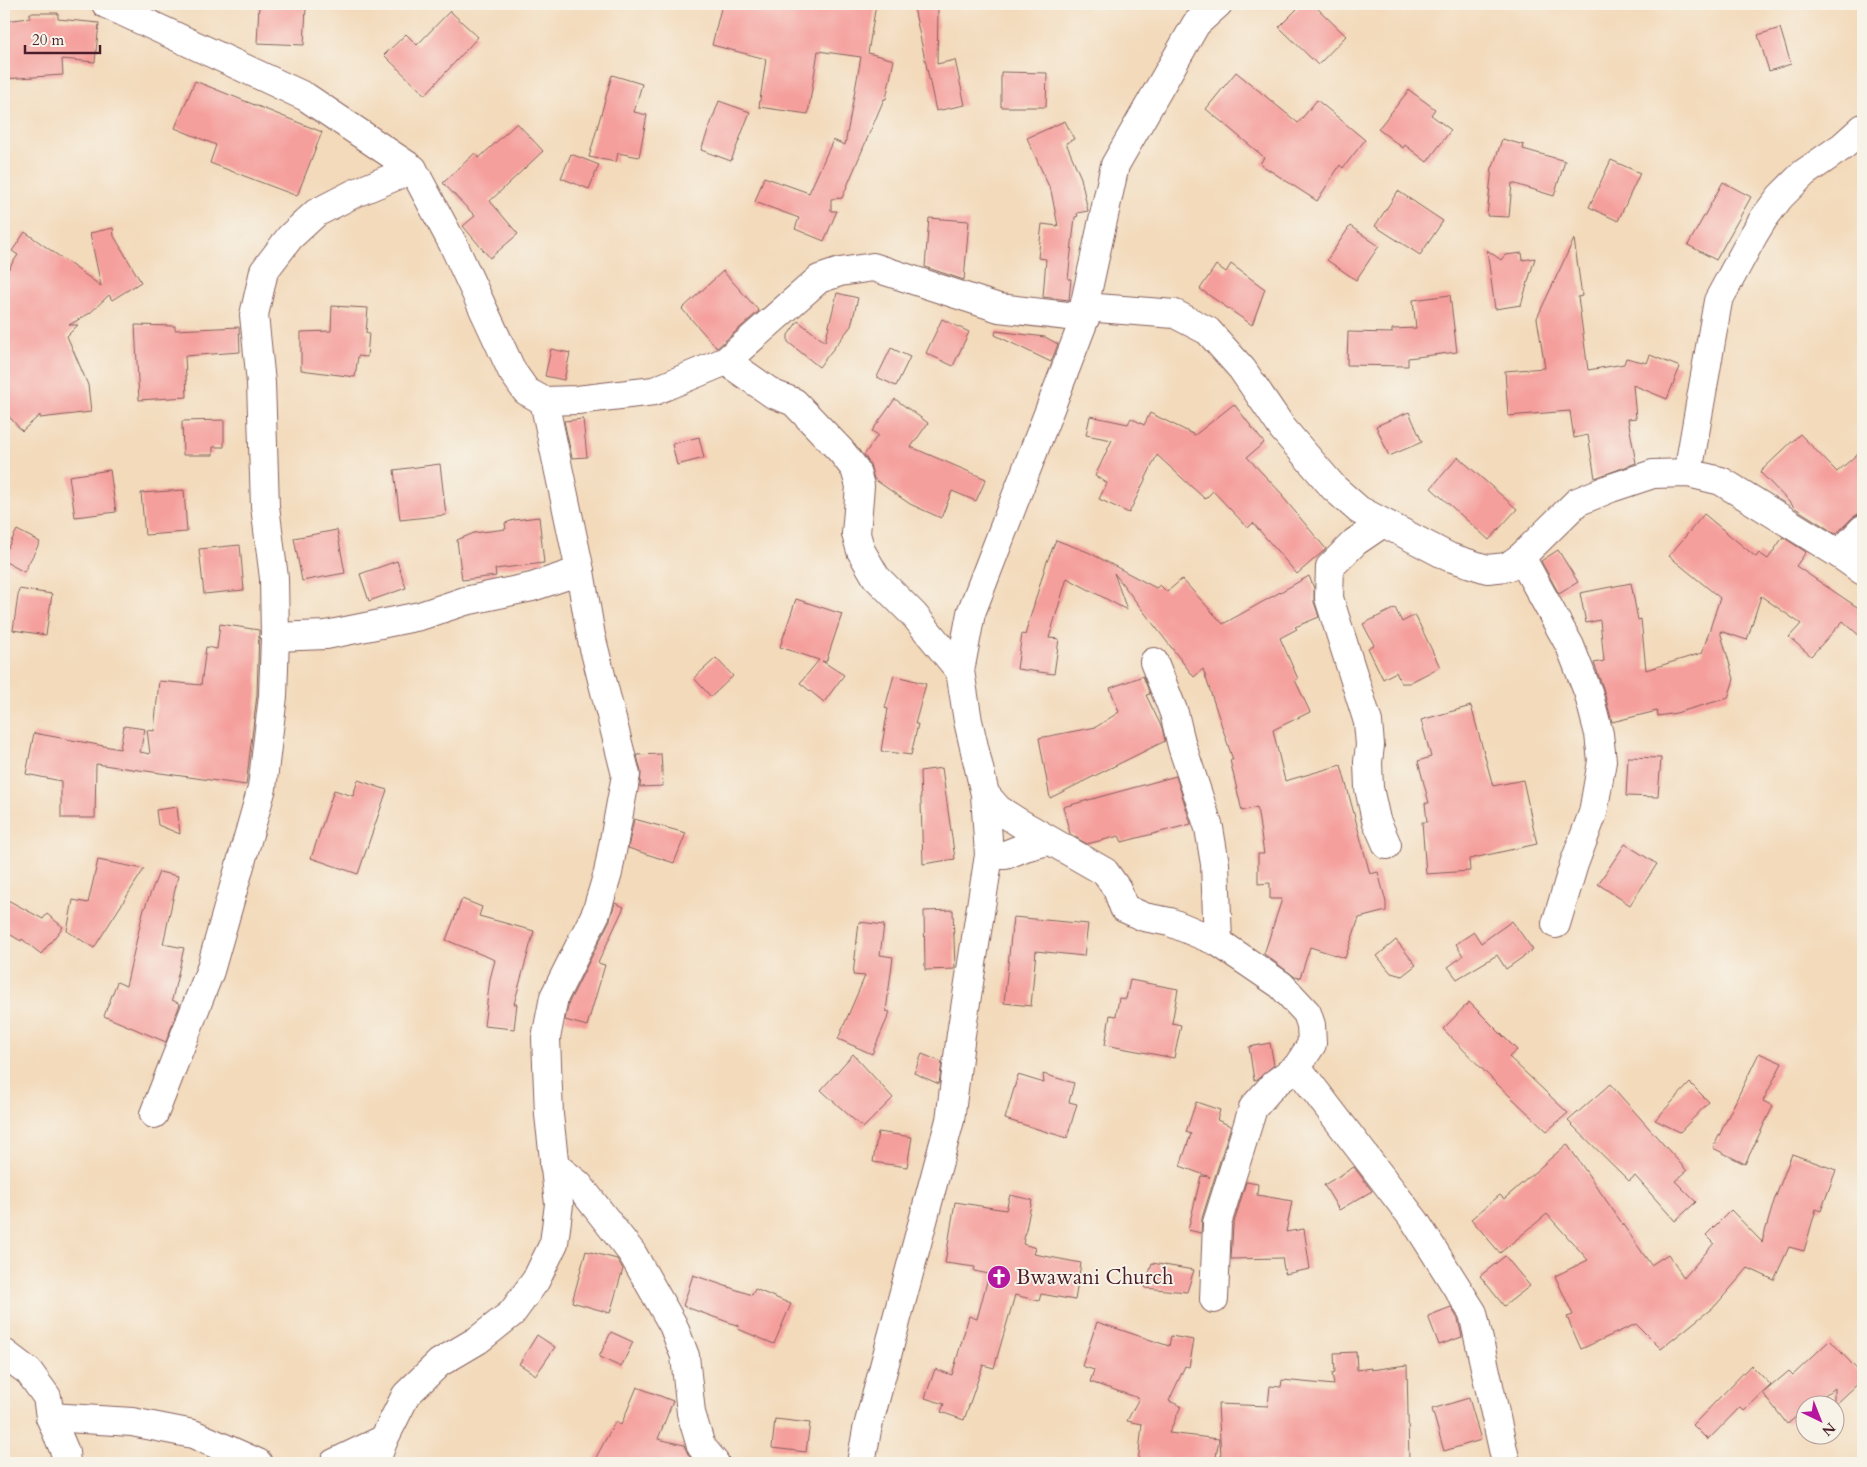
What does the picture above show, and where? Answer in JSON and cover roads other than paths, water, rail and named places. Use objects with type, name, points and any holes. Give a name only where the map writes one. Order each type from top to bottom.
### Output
[{"type":"street","points":[[106,4],[306,97],[413,169],[453,244],[512,371],[526,390],[544,402],[654,391],[726,361],[819,279],[840,272],[873,267],[999,308],[1175,314],[1208,332],[1242,370],[1283,429],[1334,488],[1359,510],[1449,557],[1487,570],[1507,567],[1521,557],[1577,502],[1653,474],[1688,474],[1721,480],[1863,571]]},
{"type":"street","points":[[861,1463],[867,1430],[950,1120],[961,1034],[989,855],[986,794],[968,721],[960,671],[971,613],[1085,312],[1115,165],[1196,24],[1218,4]]},
{"type":"street","points":[[1688,474],[1718,301],[1753,236],[1780,197],[1804,173],[1843,146],[1863,128]]},
{"type":"street","points":[[154,1114],[210,971],[262,788],[273,696],[275,637],[274,578],[265,506],[261,383],[254,315],[264,272],[290,237],[316,213],[353,194],[413,169]]},
{"type":"street","points":[[726,361],[773,394],[794,402],[841,451],[854,469],[860,486],[856,534],[861,551],[876,578],[914,615],[960,671]]},
{"type":"street","points":[[334,1463],[379,1451],[406,1395],[439,1363],[478,1340],[512,1313],[536,1280],[554,1243],[559,1204],[549,1115],[546,1038],[554,997],[596,913],[608,873],[626,775],[591,636],[580,572],[544,402]]},
{"type":"street","points":[[1383,523],[1355,542],[1330,567],[1329,598],[1368,722],[1370,745],[1368,762],[1369,788],[1376,820],[1387,845]]},
{"type":"street","points":[[1839,554],[1863,529]]},
{"type":"street","points":[[1521,557],[1570,646],[1588,692],[1599,734],[1602,761],[1593,813],[1574,864],[1556,924]]},
{"type":"street","points":[[275,637],[326,635],[420,616],[465,601],[532,587],[580,572]]},
{"type":"street","points":[[1154,662],[1174,712],[1185,755],[1209,828],[1214,864],[1218,942]]},
{"type":"street","points":[[986,794],[998,808],[1048,841],[1105,872],[1117,889],[1124,908],[1144,917],[1170,922],[1218,942],[1281,985],[1307,1013],[1311,1025],[1312,1044],[1297,1067],[1274,1084],[1253,1108],[1217,1224],[1214,1299]]},
{"type":"street","points":[[989,855],[1004,855],[1048,841]]},
{"type":"street","points":[[1297,1067],[1415,1221],[1473,1314],[1506,1463]]},
{"type":"street","points":[[554,1166],[578,1184],[632,1253],[673,1325],[685,1356],[691,1413],[701,1446],[715,1463]]},
{"type":"street","points":[[4,1353],[29,1372],[47,1397],[50,1417],[65,1452],[66,1463]]},
{"type":"street","points":[[50,1417],[132,1422],[193,1434],[258,1463]]},
{"type":"place","name":"Bwawani Church","points":[[999,1277]]}]
